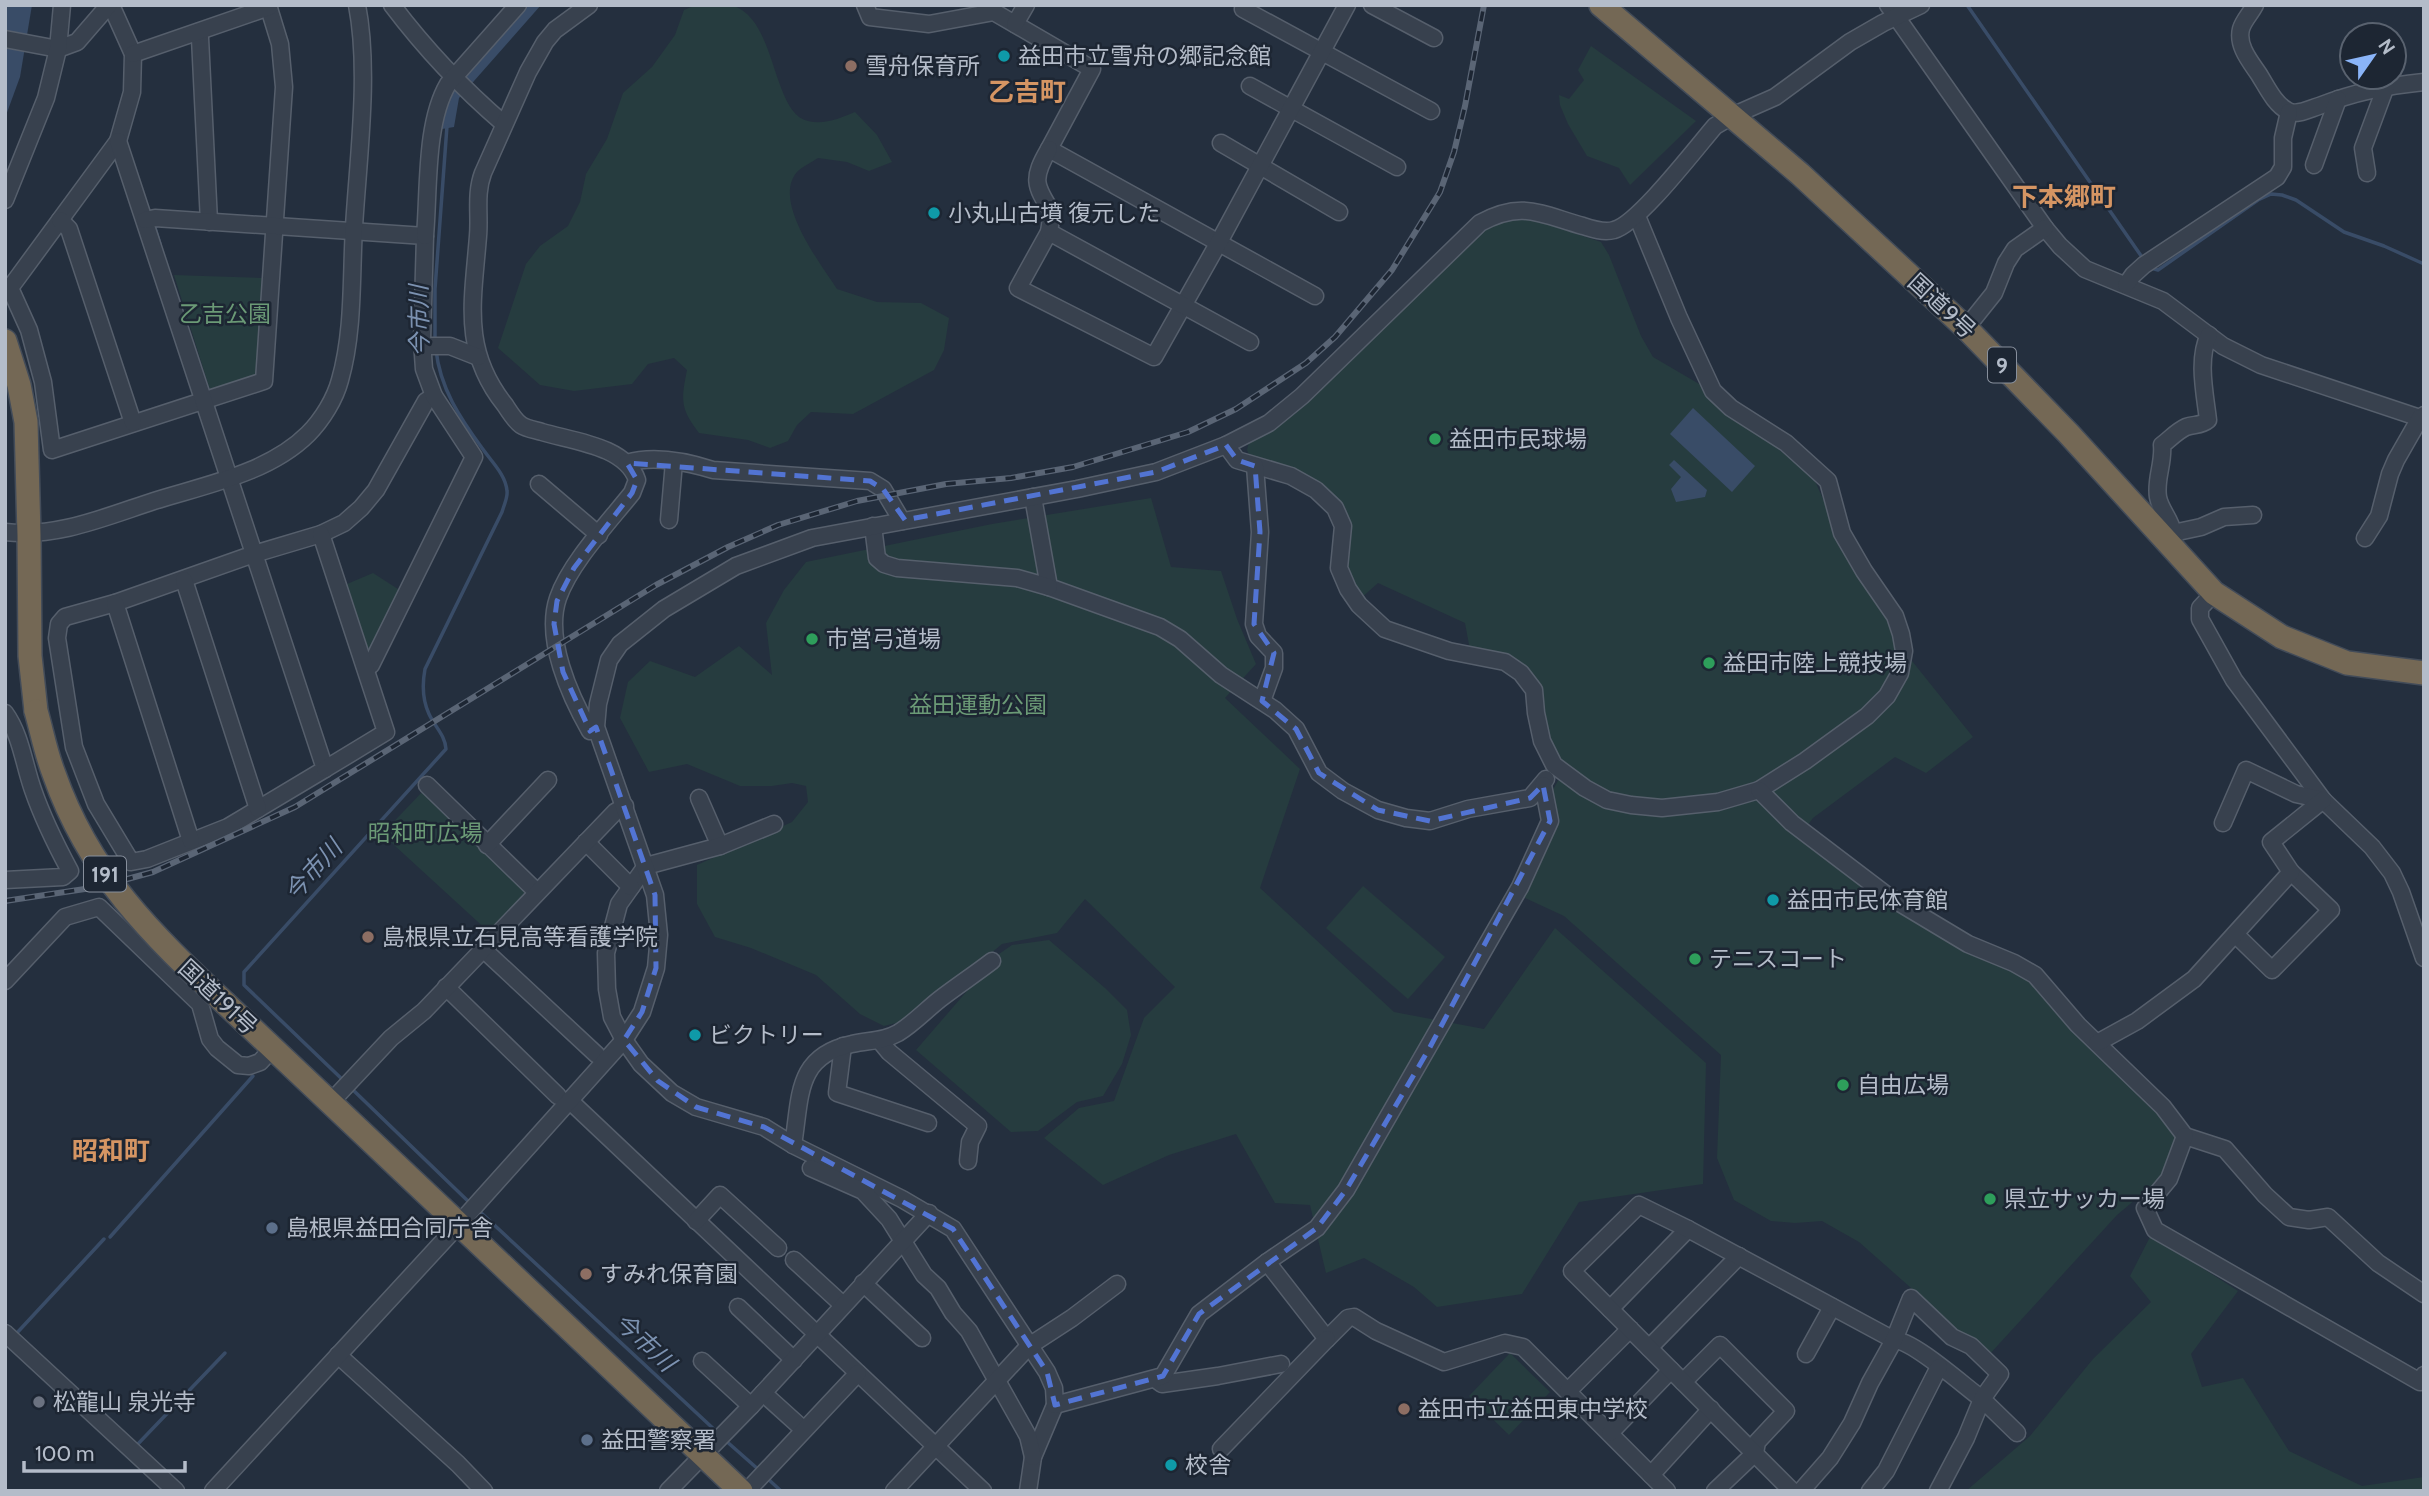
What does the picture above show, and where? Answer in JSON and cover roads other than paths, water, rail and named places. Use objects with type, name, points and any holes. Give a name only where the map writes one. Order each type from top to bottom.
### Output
[{"type":"highway","name":"国道9号","points":[[1601,5],[1800,174],[1966,328],[2170,537],[2214,593],[2282,637],[2347,663],[2424,673]]},
{"type":"highway","name":"国道191号","points":[[5,341],[19,385],[26,422],[30,656],[36,711],[53,774],[77,828],[100,868],[131,910],[173,955],[741,1491]]},
{"type":"street","points":[[5,200],[46,98],[51,48],[62,5]]},
{"type":"street","points":[[5,39],[51,48],[77,42],[110,5],[133,54],[132,92],[118,141],[10,288],[29,330],[43,382],[52,450],[264,381],[284,87],[280,44],[269,6],[133,54]]},
{"type":"street","points":[[5,532],[29,535],[61,530],[262,465],[285,452],[308,433],[327,409],[340,383],[345,362],[362,81],[357,5]]},
{"type":"street","points":[[392,5],[415,36],[459,85],[504,124]]},
{"type":"street","points":[[366,668],[371,665],[474,457],[434,396],[424,369],[425,236],[432,135],[442,94],[459,85],[517,5]]},
{"type":"street","points":[[589,5],[555,30],[545,42],[528,72],[478,187],[473,324],[478,357],[495,393],[521,425],[619,455],[634,470],[637,480],[632,492],[562,587],[556,601],[554,624],[564,673],[576,706],[590,731],[596,727]]},
{"type":"street","points":[[864,5],[870,17],[929,24],[994,12],[1092,69],[1038,169],[1036,183],[1040,195],[1052,212],[1049,232],[1018,288],[1154,357],[1347,5]]},
{"type":"street","points":[[1015,24],[1026,5]]},
{"type":"street","points":[[1372,5],[1434,38]]},
{"type":"street","points":[[214,1491],[460,1223],[563,1098],[624,1040],[642,1012],[656,968],[659,934],[655,895],[596,727],[598,704],[609,660],[620,644],[655,615],[736,566],[811,538],[1156,472],[1226,445],[1269,423],[1302,396],[1480,222],[1511,209],[1528,209],[1598,230],[1615,230],[1637,216],[1715,126],[1775,97],[1892,11],[1922,5]]},
{"type":"street","points":[[2255,5],[2242,27],[2241,42],[2246,55],[2278,104],[2289,112],[2297,113],[2368,91]]},
{"type":"street","points":[[1244,9],[1432,111]]},
{"type":"street","points":[[1892,11],[2045,228],[2085,269],[2163,301],[2223,346],[2261,365],[2422,419],[2396,460],[2379,516],[2365,538]]},
{"type":"street","points":[[198,32],[209,222]]},
{"type":"street","points":[[1250,86],[1397,167]]},
{"type":"street","points":[[2367,173],[2363,148],[2384,91]]},
{"type":"street","points":[[2314,165],[2338,99]]},
{"type":"street","points":[[2126,285],[2133,275],[2148,263],[2277,177],[2283,167],[2283,138],[2289,112]]},
{"type":"street","points":[[118,141],[325,769]]},
{"type":"street","points":[[1221,143],[1339,212]]},
{"type":"street","points":[[1049,149],[1315,296]]},
{"type":"street","points":[[1226,445],[1237,460],[1308,485],[1335,508],[1343,526],[1339,568],[1359,605],[1385,629],[1449,651],[1504,662],[1521,673],[1534,690],[1542,741],[1555,765],[1569,778],[1607,800],[1662,808],[1718,802],[1759,790],[1867,716],[1887,696],[1900,673],[1904,651],[1901,634],[1895,616],[1842,533],[1828,481],[1786,443],[1731,408],[1713,391],[1679,318],[1637,216]]},
{"type":"street","points":[[145,220],[155,218],[425,236]]},
{"type":"street","points":[[60,220],[69,229],[133,423]]},
{"type":"street","points":[[1966,328],[1994,293],[2015,249],[2045,228]]},
{"type":"street","points":[[1049,232],[1250,341]]},
{"type":"street","points":[[2209,335],[2205,343],[2203,369],[2208,420],[2203,424],[2189,425],[2162,445],[2164,457],[2157,489],[2158,501],[2171,524],[2170,537],[2224,517],[2253,515]]},
{"type":"street","points":[[425,346],[447,346],[478,357]]},
{"type":"street","points":[[321,534],[386,732],[228,827],[147,859],[131,862],[96,804],[74,747],[57,638],[59,624],[65,617],[115,603],[254,554],[321,534],[344,523],[376,490],[426,401],[434,396]]},
{"type":"street","points":[[627,463],[639,460],[693,463],[713,470],[870,481],[883,489],[902,521]]},
{"type":"street","points":[[669,520],[674,462]]},
{"type":"street","points":[[1255,466],[1260,532],[1254,624],[1258,636],[1274,653],[1274,668],[1262,701]]},
{"type":"street","points":[[538,484],[599,535]]},
{"type":"street","points":[[1033,497],[1049,587]]},
{"type":"street","points":[[873,526],[877,558],[884,564],[897,568],[1017,578],[1160,627],[1180,639],[1221,675],[1262,701],[1296,729],[1319,773],[1343,791],[1378,810],[1430,821],[1468,809],[1530,798],[1543,785],[1555,765]]},
{"type":"street","points":[[184,580],[258,809]]},
{"type":"street","points":[[2214,593],[2200,608],[2200,619],[2234,680],[2323,800],[2372,846],[2392,873],[2424,958]]},
{"type":"street","points":[[115,603],[191,841]]},
{"type":"street","points":[[5,713],[15,726],[41,815],[70,871],[63,877],[5,880]]},
{"type":"street","points":[[2223,823],[2246,770],[2296,794],[2323,800]]},
{"type":"street","points":[[486,845],[548,780]]},
{"type":"street","points":[[427,785],[537,892]]},
{"type":"street","points":[[1055,1405],[1163,1376],[1199,1314],[1317,1228],[1346,1190],[1383,1129],[1467,976],[1520,887],[1550,821],[1543,785]]},
{"type":"street","points":[[1759,790],[1792,823],[1872,885],[1918,916],[1968,944],[2035,975],[2078,1025],[2163,1107],[2185,1136],[2225,1149],[2265,1195],[2289,1217],[2309,1220],[2328,1217],[2378,1263],[2424,1294]]},
{"type":"street","points":[[699,798],[720,846]]},
{"type":"street","points":[[2235,934],[2272,970],[2331,910],[2291,872],[2271,842],[2323,800]]},
{"type":"street","points":[[330,1104],[391,1038],[424,1011],[615,812],[625,806]]},
{"type":"street","points":[[774,824],[720,846],[646,866],[619,904],[606,953],[607,989],[612,1017],[641,1064],[658,1081],[696,1107],[764,1127],[793,1145],[929,1213],[953,1229],[1047,1372],[1054,1388],[1055,1405],[1033,1457],[1028,1491]]},
{"type":"street","points":[[586,842],[631,887]]},
{"type":"street","points":[[2097,1042],[2137,1021],[2194,979],[2291,872]]},
{"type":"street","points":[[5,981],[65,917],[99,907],[200,1004],[209,1039],[217,1048],[238,1065],[249,1066],[260,1062],[272,1049]]},
{"type":"street","points":[[483,949],[597,1055]]},
{"type":"street","points":[[793,1145],[803,1086],[812,1063],[829,1050],[863,1041],[880,1041],[900,1032],[992,961]]},
{"type":"street","points":[[446,987],[983,1491]]},
{"type":"street","points":[[880,1041],[889,1052],[978,1126],[970,1142],[968,1161]]},
{"type":"street","points":[[843,1046],[838,1093],[928,1123]]},
{"type":"street","points":[[2185,1136],[2169,1179],[2145,1208],[2155,1230],[2420,1382],[2424,1375]]},
{"type":"street","points":[[811,1168],[863,1191],[889,1219],[924,1275],[938,1288],[953,1313],[969,1331],[1028,1436],[1033,1457]]},
{"type":"street","points":[[696,1221],[720,1195],[778,1248]]},
{"type":"street","points":[[1792,1491],[1572,1271],[1639,1205],[1894,1340],[1900,1340],[1916,1349],[1982,1399],[2017,1433]]},
{"type":"street","points":[[668,1491],[751,1406],[929,1213]]},
{"type":"street","points":[[1610,1309],[1688,1229]]},
{"type":"street","points":[[1649,1348],[1739,1256]]},
{"type":"street","points":[[794,1260],[843,1305]]},
{"type":"street","points":[[1267,1262],[1327,1339]]},
{"type":"street","points":[[863,1283],[922,1338]]},
{"type":"street","points":[[894,1491],[1029,1346],[1117,1284]]},
{"type":"street","points":[[1801,1491],[1829,1458],[1852,1423],[1870,1382],[1894,1340],[1911,1298],[1952,1338],[1970,1346],[2000,1374],[1982,1399],[1966,1438],[1938,1491]]},
{"type":"street","points":[[738,1307],[794,1360]]},
{"type":"street","points":[[1806,1354],[1832,1307]]},
{"type":"street","points":[[1222,1449],[1327,1339],[1348,1318],[1354,1317],[1376,1331],[1444,1362],[1505,1343],[1523,1347],[1667,1491]]},
{"type":"street","points":[[1568,1391],[1630,1329]]},
{"type":"street","points":[[5,1332],[176,1491]]},
{"type":"street","points":[[1683,1382],[1720,1345],[1786,1411],[1757,1442],[1755,1453],[1715,1491]]},
{"type":"street","points":[[338,1355],[484,1491]]},
{"type":"street","points":[[702,1361],[751,1406]]},
{"type":"street","points":[[1155,1379],[1162,1384],[1281,1364]]},
{"type":"street","points":[[1870,1491],[1885,1471],[1939,1367]]},
{"type":"street","points":[[1610,1433],[1671,1370]]},
{"type":"street","points":[[747,1491],[858,1373]]},
{"type":"street","points":[[763,1393],[804,1430]]},
{"type":"street","points":[[1651,1475],[1711,1409]]},
{"type":"water","points":[[5,5],[32,5],[20,77],[5,118]]},
{"type":"water","points":[[529,5],[541,5],[459,98],[454,127],[442,129],[445,103],[450,92]]},
{"type":"water","points":[[1693,408],[1755,466],[1732,492],[1670,434]]},
{"type":"water","points":[[1674,460],[1707,490],[1705,497],[1676,502],[1671,489],[1681,477],[1669,465]]},
{"type":"waterway","points":[[1967,5],[2144,260]]},
{"type":"waterway","name":"今市川","points":[[435,342],[435,289],[447,126]]},
{"type":"waterway","points":[[2151,268],[2158,270],[2258,200],[2271,194],[2296,200],[2344,232],[2424,264]]},
{"type":"waterway","points":[[157,225],[155,228],[160,244]]},
{"type":"waterway","name":"今市川","points":[[345,1082],[244,985],[244,972],[446,749],[444,739],[425,703],[425,669],[502,512],[507,493],[501,474],[452,402],[442,377],[436,350]]},
{"type":"waterway","points":[[110,1237],[253,1076]]},
{"type":"waterway","name":"今市川","points":[[351,1088],[471,1204]]},
{"type":"waterway","name":"今市川","points":[[477,1209],[717,1432]]},
{"type":"waterway","points":[[15,1335],[104,1239]]},
{"type":"waterway","points":[[135,1447],[225,1353]]},
{"type":"waterway","name":"今市川","points":[[725,1440],[759,1470]]},
{"type":"waterway","name":"今市川","points":[[767,1478],[781,1491]]},
{"type":"railway","points":[[5,901],[98,887],[153,872],[295,807],[656,585],[728,547],[778,525],[857,501],[946,484],[1011,478],[1073,467],[1188,432],[1236,409],[1306,363],[1335,337],[1392,270],[1440,192],[1454,152],[1465,106],[1484,5]]},
{"type":"place","name":"益田市立雪舟の郷記念館","points":[[1004,56]]},
{"type":"place","name":"雪舟保育所","points":[[851,66]]},
{"type":"place","name":"小丸山古墳 復元した","points":[[934,213]]},
{"type":"place","name":"益田市民球場","points":[[1435,439]]},
{"type":"place","name":"市営弓道場","points":[[812,639]]},
{"type":"place","name":"益田市陸上競技場","points":[[1709,663]]},
{"type":"place","name":"益田市民体育館","points":[[1773,900]]},
{"type":"place","name":"島根県立石見高等看護学院","points":[[368,937]]},
{"type":"place","name":"テニスコート","points":[[1695,959]]},
{"type":"place","name":"ビクトリー","points":[[695,1035]]},
{"type":"place","name":"自由広場","points":[[1843,1085]]},
{"type":"place","name":"県立サッカー場","points":[[1990,1199]]},
{"type":"place","name":"島根県益田合同庁舎","points":[[272,1228]]},
{"type":"place","name":"すみれ保育園","points":[[586,1274]]},
{"type":"place","name":"松龍山 泉光寺","points":[[39,1402]]},
{"type":"place","name":"益田市立益田東中学校","points":[[1404,1409]]},
{"type":"place","name":"益田警察署","points":[[587,1440]]},
{"type":"place","name":"校舎","points":[[1171,1465]]},
{"type":"district","name":"乙吉町","points":[[1027,92]]},
{"type":"district","name":"下本郷町","points":[[2064,197]]},
{"type":"district","name":"昭和町","points":[[111,1151]]},
{"type":"park label","name":"乙吉公園","points":[[225,314]]},
{"type":"park label","name":"益田運動公園","points":[[978,705]]},
{"type":"park label","name":"昭和町広場","points":[[425,833]]}]
